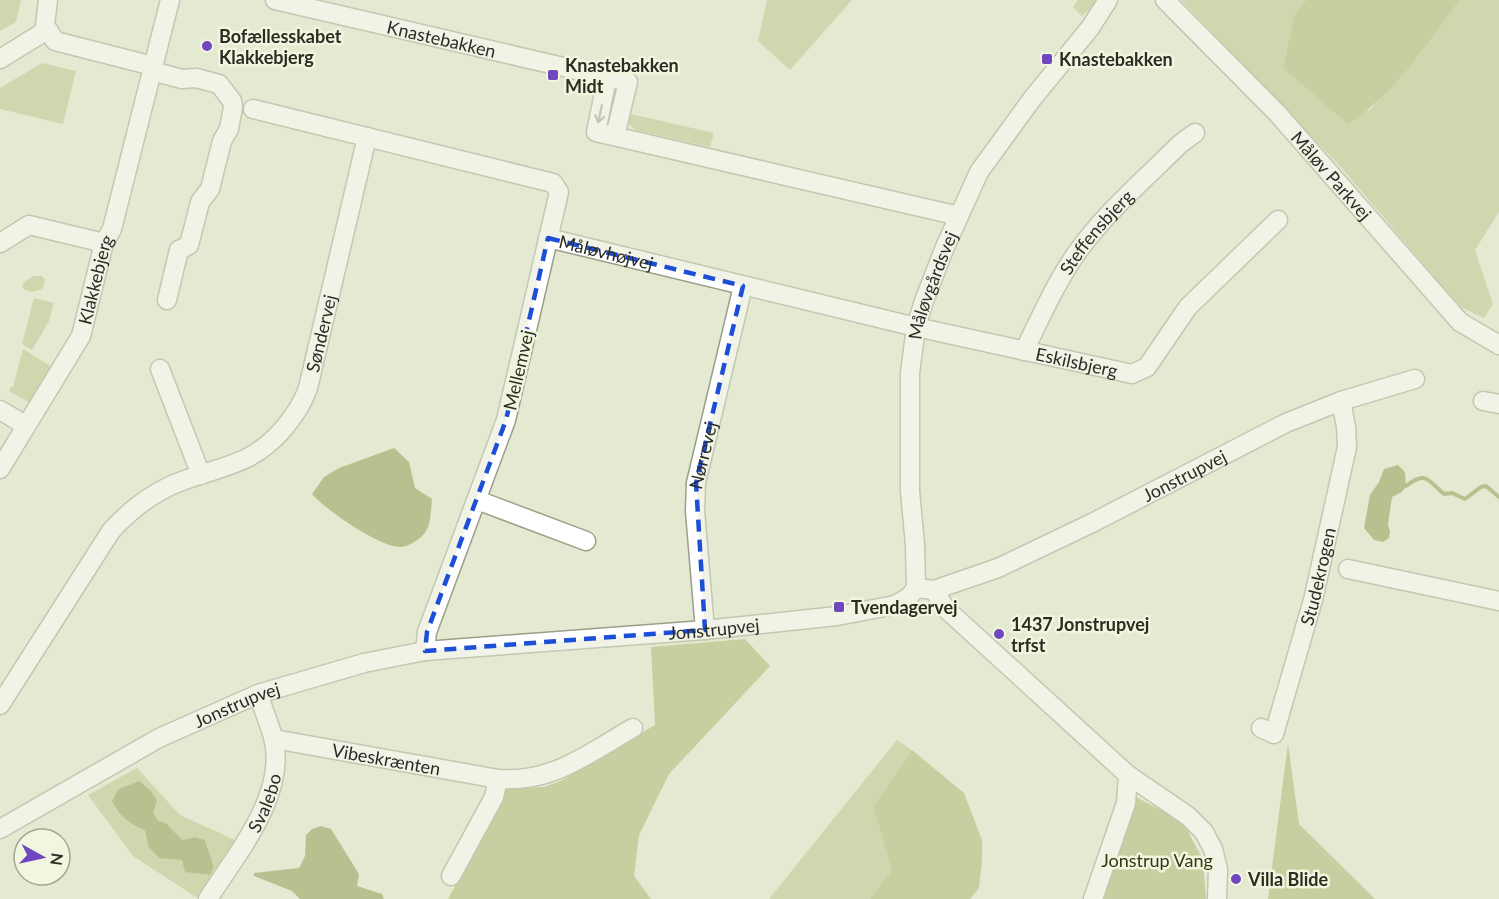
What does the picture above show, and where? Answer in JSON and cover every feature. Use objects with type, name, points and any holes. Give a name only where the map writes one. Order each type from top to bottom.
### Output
[{"type":"street","points":[[48,0],[44,18],[47,30],[55,40],[182,79],[196,78],[219,84],[232,101],[229,129],[222,141],[210,189],[200,202],[189,245],[179,250],[167,300]]},
{"type":"street","name":"Klakkebjerg","points":[[0,469],[81,336],[104,243],[112,229],[170,0]]},
{"type":"street","name":"Knastebakken","points":[[275,0],[608,78],[596,132],[959,216]]},
{"type":"street","name":"Måløvgårdsvej","points":[[916,588],[909,432],[912,354],[916,327],[928,291],[980,172],[1032,99],[1090,28],[1108,0]]},
{"type":"street","name":"Måløvgårdsvej","points":[[1090,28],[1122,0]]},
{"type":"street","name":"Måløv Parkvej","points":[[1165,0],[1277,113],[1460,322],[1499,345]]},
{"type":"street","points":[[0,59],[47,30]]},
{"type":"street","name":"Måløvhøjvej","points":[[253,110],[553,183],[560,192],[548,238],[916,327]]},
{"type":"street","name":"Steffensbjerg","points":[[1024,351],[1058,284],[1075,256],[1097,228],[1180,144],[1195,134]]},
{"type":"street","name":"Søndervej","points":[[0,705],[111,531],[123,518],[162,490],[257,454],[271,443],[291,419],[305,397],[367,137]]},
{"type":"street","name":"Eskilsbjerg","points":[[916,327],[1132,374],[1147,367],[1188,307],[1278,220]]},
{"type":"street","points":[[0,243],[29,225],[104,243]]},
{"type":"street","name":"Mellemvej","points":[[425,651],[427,632],[506,420],[548,238]]},
{"type":"street","name":"Nørrevej","points":[[705,630],[695,511],[696,483],[743,286]]},
{"type":"street","points":[[160,369],[201,475]]},
{"type":"street","name":"Jonstrupvej","points":[[0,829],[159,738],[258,694],[364,663],[425,651],[705,630],[837,616],[895,605],[909,597],[916,588],[934,590],[998,568],[1110,514],[1287,423],[1341,401],[1415,379]]},
{"type":"street","name":"Studekrogen","points":[[1261,728],[1274,734],[1313,600],[1347,447],[1341,401]]},
{"type":"street","points":[[0,410],[25,425]]},
{"type":"street","points":[[477,500],[586,541]]},
{"type":"street","points":[[1348,569],[1499,601]]},
{"type":"street","points":[[934,590],[945,608],[1128,775],[1188,816],[1204,832],[1213,849],[1218,869],[1217,899]]},
{"type":"street","name":"Svalebo","points":[[208,899],[262,814],[271,794],[275,775],[274,739],[258,694]]},
{"type":"street","name":"Vibeskrænten","points":[[274,739],[518,781],[558,771],[633,728]]},
{"type":"street","points":[[1093,899],[1126,803],[1128,775]]},
{"type":"street","points":[[451,876],[494,797],[498,779]]},
{"type":"highlighted area","points":[[548,238],[743,286],[696,483],[705,630],[425,651],[427,632],[506,420]]},
{"type":"shaded area","points":[[0,0],[21,0],[16,22],[0,31]]},
{"type":"shaded area","points":[[767,0],[852,0],[790,70],[758,41]]},
{"type":"shaded area","points":[[1078,0],[1099,0],[1082,16],[1073,7]]},
{"type":"shaded area","points":[[1181,0],[1306,0],[1295,14],[1369,111],[1421,53],[1460,0],[1499,0],[1499,212],[1475,250],[1493,304],[1484,318],[1461,307],[1339,165]]},
{"type":"shaded area","points":[[42,63],[76,71],[63,124],[0,109],[0,88]]},
{"type":"shaded area","points":[[631,114],[714,133],[710,147],[635,130],[628,123]]},
{"type":"shaded area","points":[[34,276],[42,276],[45,280],[43,288],[35,291],[26,290],[22,286],[24,282]]},
{"type":"shaded area","points":[[34,298],[54,303],[49,321],[32,350],[22,344]]},
{"type":"shaded area","points":[[23,349],[52,367],[30,403],[9,391],[13,387]]},
{"type":"shaded area","points":[[394,448],[409,462],[415,488],[432,499],[430,520],[426,531],[414,542],[399,547],[366,534],[329,509],[312,494],[324,477],[339,468]]},
{"type":"shaded area","points":[[1398,465],[1405,472],[1406,486],[1402,492],[1392,497],[1388,524],[1389,538],[1383,542],[1374,540],[1364,528],[1370,495],[1384,469]]},
{"type":"shaded area","points":[[897,740],[912,750],[873,807],[892,870],[870,899],[769,899]]},
{"type":"shaded area","points":[[137,768],[180,815],[235,840],[199,899],[133,856],[88,795]],"holes":[[[153,813],[158,822],[166,823],[182,840],[195,837],[205,840],[214,867],[210,875],[186,872],[182,860],[148,846],[145,830]]]},
{"type":"shaded area","points":[[139,781],[157,800],[153,813],[158,821],[166,823],[182,840],[195,837],[205,840],[214,867],[210,875],[185,872],[182,860],[159,858],[148,846],[145,830],[130,822],[118,811],[112,801],[119,789]]},
{"type":"shaded area","points":[[321,826],[331,829],[359,874],[357,886],[382,894],[384,899],[300,899],[292,891],[254,876],[254,873],[299,868],[305,856],[306,835],[312,829]]},
{"type":"green space","points":[[1306,0],[1460,0],[1395,83],[1365,112],[1348,124],[1283,68],[1295,14]]},
{"type":"green space","points":[[745,639],[770,666],[669,774],[639,835],[634,876],[651,899],[448,899],[507,789],[544,787],[561,781],[655,725],[651,647]]},
{"type":"green space","points":[[1288,743],[1299,824],[1375,899],[1268,899]]},
{"type":"green space","points":[[912,750],[964,793],[982,840],[979,888],[970,899],[870,899],[892,870],[873,807]]},
{"type":"green space","name":"Jonstrup Vang","points":[[1136,797],[1183,822],[1203,860],[1206,899],[1104,899]]},
{"type":"waterway","points":[[1406,486],[1423,478],[1444,494],[1452,493],[1465,499],[1486,486],[1499,497]]},
{"type":"place","name":"Bofællesskabet Klakkebjerg","points":[[207,46]]},
{"type":"place","name":"Knastebakken","points":[[1047,59]]},
{"type":"place","name":"Knastebakken Midt","points":[[553,75]]},
{"type":"place","name":"Tvendagervej","points":[[839,607]]},
{"type":"place","name":"1437 Jonstrupvej trfst","points":[[999,634]]},
{"type":"place","name":"Villa Blide","points":[[1236,879]]}]
